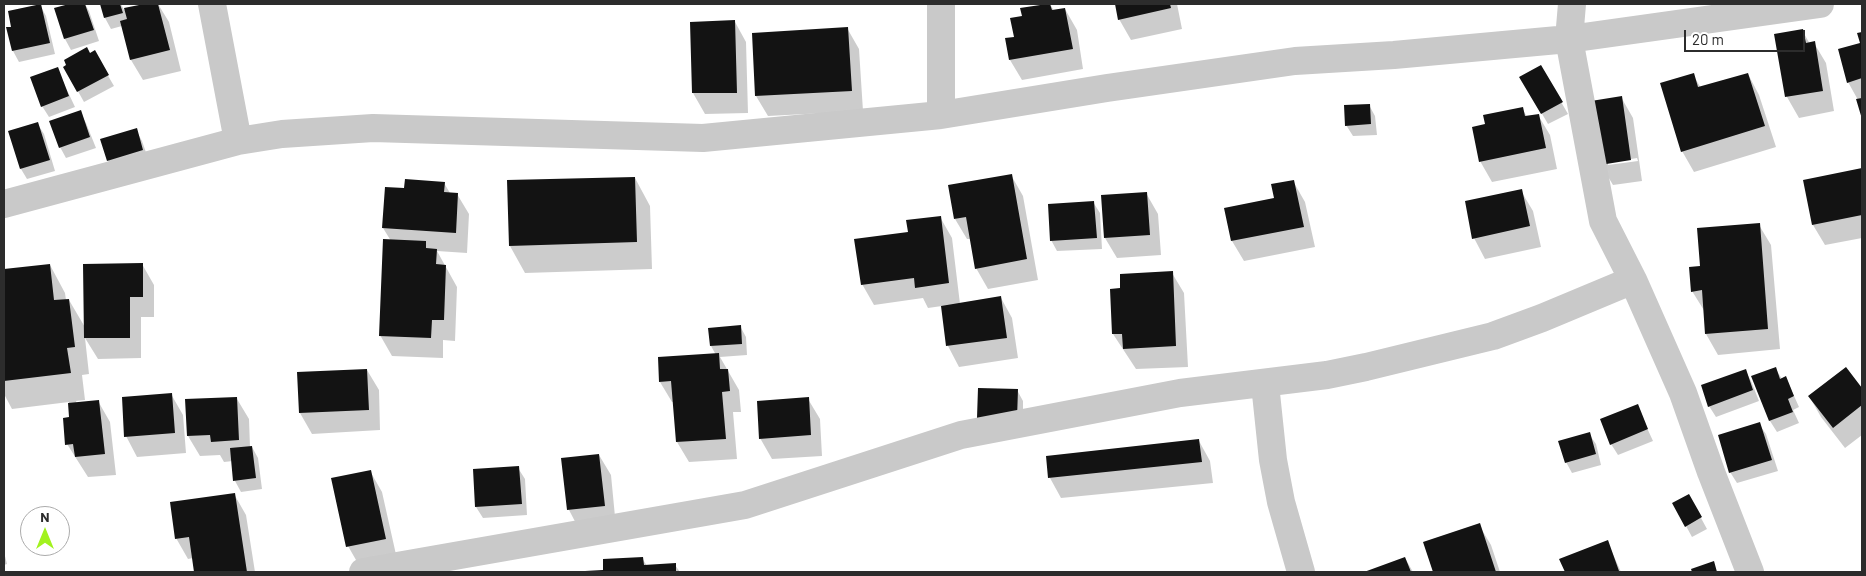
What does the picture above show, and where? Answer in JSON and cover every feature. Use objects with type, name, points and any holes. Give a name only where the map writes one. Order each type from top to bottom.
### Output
[{"type":"street","points":[[212,4],[238,141]]},
{"type":"street","points":[[941,4],[941,115]]},
{"type":"street","points":[[1572,4],[1569,39],[1603,221],[1683,393],[1750,572]]},
{"type":"street","points":[[4,204],[238,141],[282,134],[373,128],[703,138],[941,115],[1107,88],[1295,61],[1394,55],[1569,39],[1820,4]]},
{"type":"street","points":[[363,572],[745,505],[961,435],[1180,393],[1265,384],[1358,369],[1493,336],[1542,318],[1632,280]]},
{"type":"street","points":[[1265,384],[1273,460],[1279,494],[1301,572]]},
{"type":"building","points":[[41,4],[50,43],[12,51],[6,27],[11,27],[8,11]]},
{"type":"building","points":[[69,4],[85,4],[94,30],[64,39],[54,8]]},
{"type":"building","points":[[100,4],[120,4],[123,13],[104,18]]},
{"type":"building","points":[[144,4],[158,4],[170,50],[130,60],[120,21],[127,19],[124,8]]},
{"type":"building","points":[[1050,4],[1052,10],[1065,8],[1073,49],[1009,60],[1005,38],[1014,37],[1010,18],[1022,16],[1020,8]]},
{"type":"building","points":[[1115,4],[1170,4],[1171,8],[1118,20]]},
{"type":"building","points":[[735,20],[737,93],[692,93],[690,22]]},
{"type":"building","points":[[848,27],[852,91],[755,96],[752,33]]},
{"type":"building","points":[[1803,29],[1806,43],[1815,41],[1823,91],[1785,97],[1774,34]]},
{"type":"building","points":[[1862,32],[1862,78],[1847,83],[1838,49],[1860,43],[1857,33]]},
{"type":"building","points":[[87,47],[90,53],[95,50],[109,75],[77,92],[63,67],[66,65],[64,60]]},
{"type":"building","points":[[1541,65],[1563,102],[1541,114],[1519,77]]},
{"type":"building","points":[[58,67],[69,96],[41,107],[30,77]]},
{"type":"building","points":[[1694,73],[1698,87],[1748,73],[1765,126],[1681,152],[1660,83]]},
{"type":"building","points":[[1622,96],[1631,160],[1600,165],[1591,101]]},
{"type":"building","points":[[1862,98],[1862,119],[1856,99]]},
{"type":"building","points":[[1370,104],[1371,124],[1345,126],[1344,105]]},
{"type":"building","points":[[1523,107],[1525,116],[1539,114],[1546,148],[1479,162],[1472,127],[1485,124],[1483,115]]},
{"type":"building","points":[[81,110],[90,137],[59,148],[49,121]]},
{"type":"building","points":[[38,122],[50,160],[20,169],[8,131]]},
{"type":"building","points":[[137,128],[143,150],[107,161],[100,139]]},
{"type":"building","points":[[1862,168],[1862,215],[1812,225],[1803,180]]},
{"type":"building","points":[[1012,174],[1027,259],[975,269],[966,217],[954,219],[948,185]]},
{"type":"building","points":[[635,177],[637,242],[509,246],[507,180]]},
{"type":"building","points":[[405,179],[445,182],[444,192],[458,193],[456,233],[382,228],[385,187],[404,188]]},
{"type":"building","points":[[1294,180],[1304,227],[1231,241],[1224,208],[1274,198],[1271,184]]},
{"type":"building","points":[[1522,189],[1530,226],[1472,239],[1465,201]]},
{"type":"building","points":[[1147,192],[1150,235],[1104,238],[1101,195]]},
{"type":"building","points":[[1094,201],[1097,238],[1050,241],[1048,204]]},
{"type":"building","points":[[941,216],[949,283],[915,288],[914,278],[861,285],[854,239],[908,232],[906,220]]},
{"type":"building","points":[[1760,223],[1768,329],[1705,334],[1702,290],[1691,292],[1689,267],[1700,266],[1697,228]]},
{"type":"building","points":[[383,239],[426,241],[426,248],[437,249],[436,264],[446,265],[444,320],[432,320],[431,338],[379,336]]},
{"type":"building","points":[[143,263],[143,297],[130,297],[130,338],[84,338],[83,264]]},
{"type":"building","points":[[50,264],[54,300],[69,299],[75,347],[67,348],[71,373],[4,381],[4,269]]},
{"type":"building","points":[[1173,271],[1176,346],[1123,349],[1122,334],[1112,334],[1110,289],[1120,288],[1120,274]]},
{"type":"building","points":[[1001,296],[1007,338],[946,346],[941,306]]},
{"type":"building","points":[[741,325],[742,344],[710,346],[708,328]]},
{"type":"building","points":[[719,353],[720,369],[728,369],[730,391],[722,392],[726,439],[676,442],[671,381],[659,382],[658,357]]},
{"type":"building","points":[[1776,367],[1780,379],[1786,376],[1794,396],[1788,399],[1793,412],[1769,421],[1751,376]]},
{"type":"building","points":[[1846,367],[1862,388],[1862,405],[1833,428],[1808,396]]},
{"type":"building","points":[[367,369],[369,410],[299,413],[297,372]]},
{"type":"building","points":[[1746,369],[1753,390],[1708,407],[1701,385]]},
{"type":"building","points":[[978,388],[1018,389],[1017,419],[977,418]]},
{"type":"building","points":[[172,393],[175,433],[124,437],[122,397]]},
{"type":"building","points":[[237,397],[239,440],[211,442],[210,435],[187,436],[185,399]]},
{"type":"building","points":[[809,397],[811,435],[759,439],[757,401]]},
{"type":"building","points":[[99,400],[105,454],[75,457],[73,444],[65,445],[63,418],[69,417],[68,403]]},
{"type":"building","points":[[1638,404],[1648,429],[1610,445],[1600,419]]},
{"type":"building","points":[[1760,422],[1772,460],[1729,473],[1718,435]]},
{"type":"building","points":[[1590,432],[1596,454],[1565,463],[1558,441]]},
{"type":"building","points":[[1199,439],[1202,462],[1048,478],[1046,456]]},
{"type":"building","points":[[252,446],[256,478],[233,481],[230,448]]},
{"type":"building","points":[[599,454],[605,506],[567,510],[561,458]]},
{"type":"building","points":[[519,466],[522,504],[475,507],[473,469]]},
{"type":"building","points":[[371,470],[386,539],[346,547],[331,478]]},
{"type":"building","points":[[235,493],[247,572],[194,572],[189,537],[175,539],[170,502]]},
{"type":"building","points":[[1689,494],[1702,517],[1685,527],[1672,503]]},
{"type":"building","points":[[1480,523],[1496,572],[1433,572],[1423,542]]},
{"type":"building","points":[[1608,540],[1619,571],[1565,572],[1559,559]]},
{"type":"building","points":[[643,557],[644,565],[676,563],[676,572],[585,572],[603,570],[603,559]]},
{"type":"building","points":[[1405,557],[1411,572],[1364,572]]},
{"type":"building","points":[[1714,561],[1717,572],[1692,572],[1691,569]]}]
